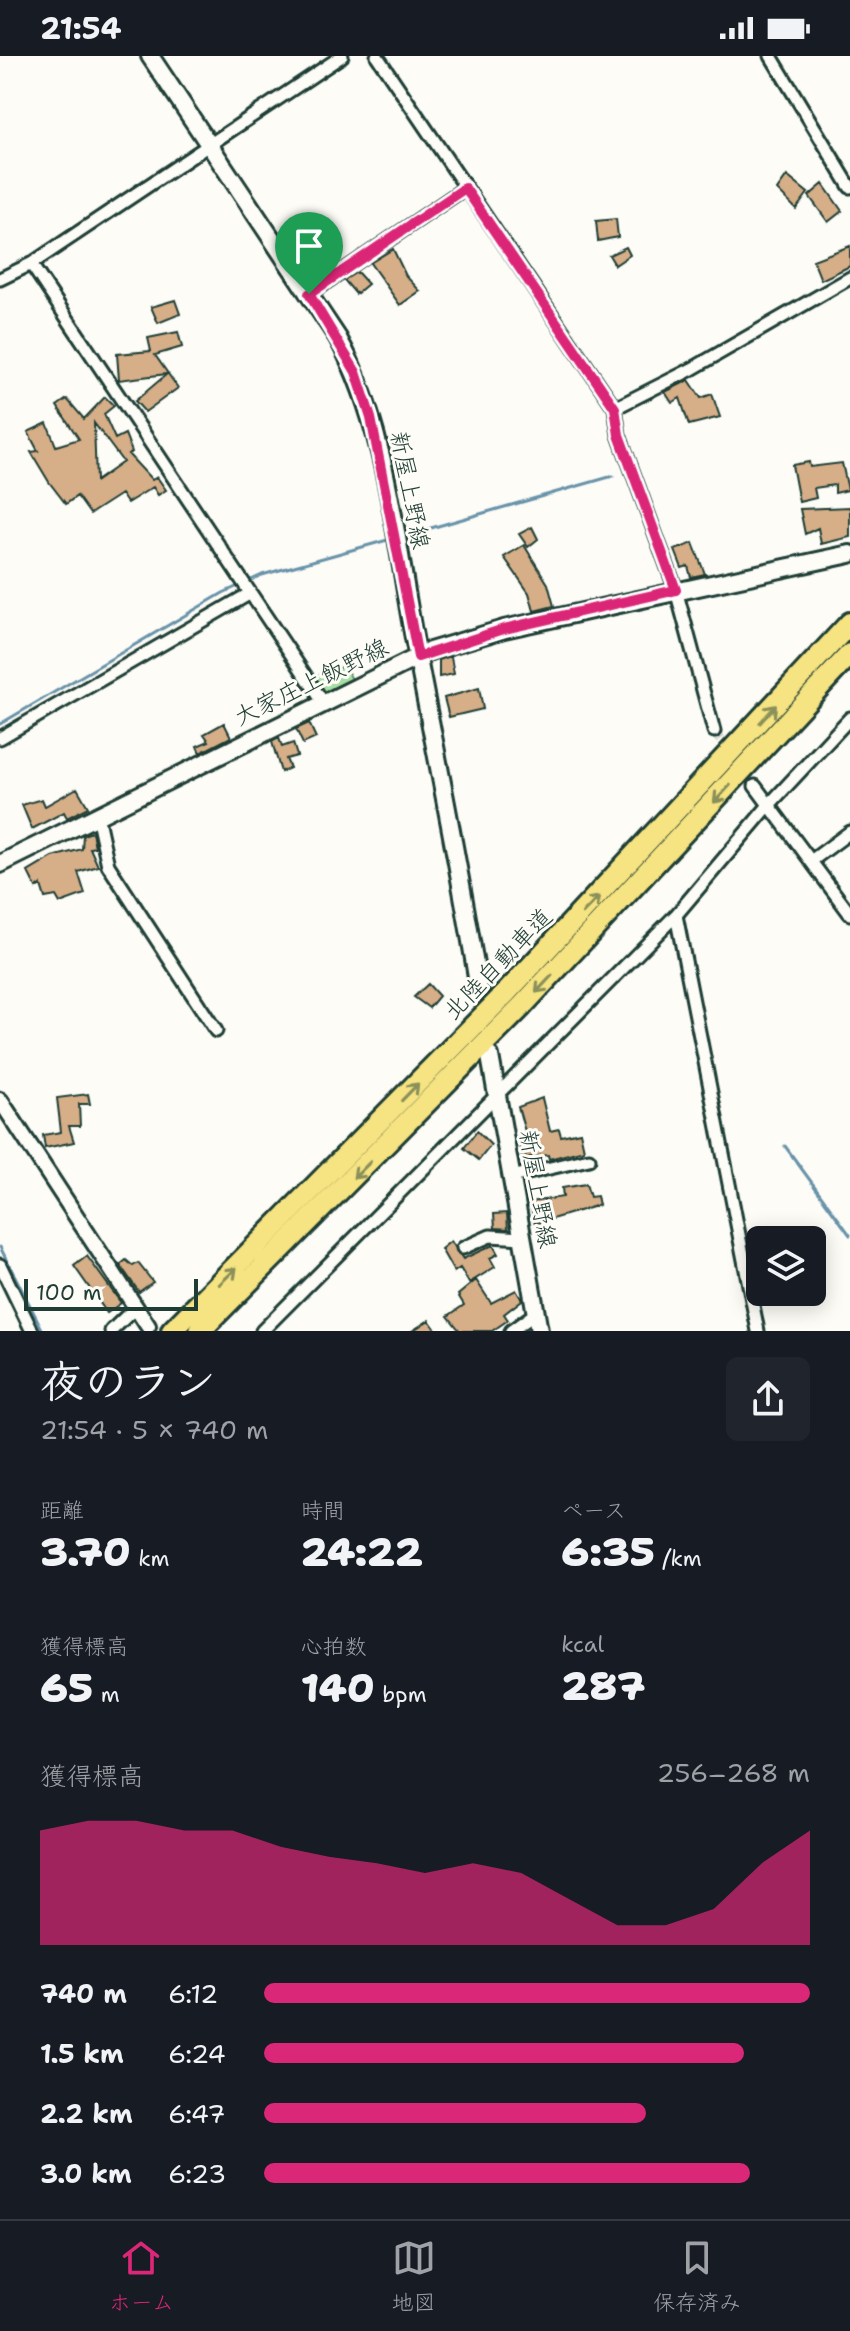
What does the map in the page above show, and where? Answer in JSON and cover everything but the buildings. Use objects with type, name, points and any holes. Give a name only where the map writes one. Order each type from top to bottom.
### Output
[{"type":"highway","name":"北陸自動車道","points":[[172,1331],[518,981],[850,623]]},
{"type":"highway","name":"北陸自動車道","points":[[200,1331],[533,995],[850,654]]},
{"type":"main road","name":"新屋上野線","points":[[150,56],[309,294],[356,372],[371,418],[479,990]]},
{"type":"main road","name":"大家庄上飯野線","points":[[0,864],[418,657],[504,629],[850,554]]},
{"type":"main road","name":"新屋上野線","points":[[490,1056],[539,1331]]},
{"type":"street","points":[[0,279],[31,264],[342,56]]},
{"type":"street","points":[[377,56],[615,408],[619,435],[676,590],[714,731]]},
{"type":"street","points":[[771,56],[850,187]]},
{"type":"street","points":[[309,294],[465,188]]},
{"type":"street","points":[[31,264],[323,702]]},
{"type":"street","points":[[615,408],[692,369],[850,278]]},
{"type":"street","points":[[0,738],[249,594]]},
{"type":"street","points":[[262,1331],[676,915],[769,805],[850,718]]},
{"type":"street","points":[[755,786],[850,914]]},
{"type":"street","points":[[97,815],[108,865],[216,1031]]},
{"type":"street","points":[[811,861],[850,832]]},
{"type":"street","points":[[676,915],[758,1331]]},
{"type":"street","points":[[0,1100],[148,1326]]},
{"type":"street","points":[[511,1177],[589,1159]]},
{"type":"street","points":[[463,1248],[490,1236],[522,1238]]},
{"type":"street","points":[[0,1265],[32,1331]]},
{"type":"street","points":[[111,1331],[136,1307]]},
{"type":"street","points":[[511,1331],[536,1313]]},
{"type":"green space","points":[[344,666],[352,679],[324,693],[313,677]]},
{"type":"waterway","points":[[403,536],[613,476]]},
{"type":"waterway","points":[[0,724],[223,593],[262,575],[391,539]]},
{"type":"waterway","points":[[785,1146],[850,1235]]},
{"type":"waterway","points":[[0,1247],[43,1331]]},
{"type":"tunnel","points":[[714,731],[755,786]]},
{"type":"route","points":[[465,188],[615,408],[619,435],[676,590],[504,629],[418,657],[371,418],[356,372],[309,294],[465,188]]}]
